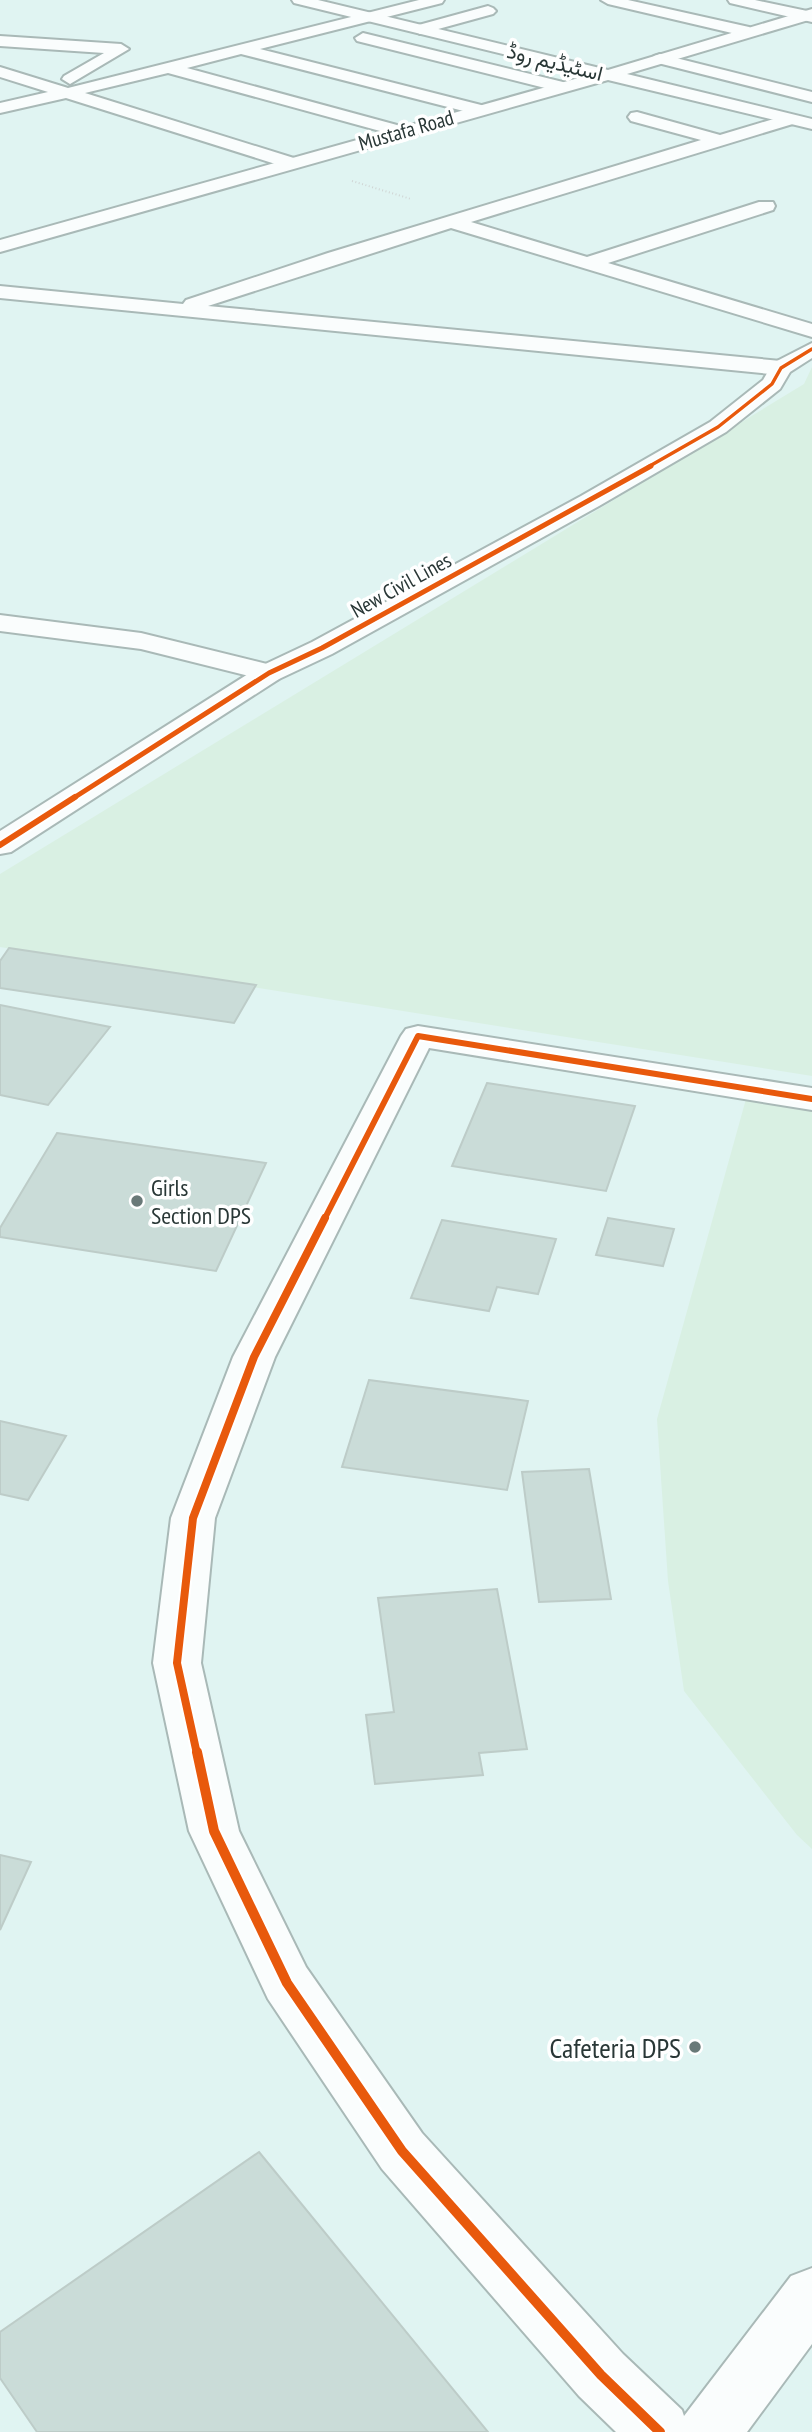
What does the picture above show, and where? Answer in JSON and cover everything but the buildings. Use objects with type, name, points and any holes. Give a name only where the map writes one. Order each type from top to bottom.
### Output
[{"type":"street","name":"اسٹیڈیم روڈ","points":[[301,0],[804,121]]},
{"type":"street","points":[[0,108],[60,91],[167,68],[437,0]]},
{"type":"street","points":[[608,0],[749,32]]},
{"type":"street","points":[[735,0],[810,15]]},
{"type":"street","points":[[420,29],[488,11]]},
{"type":"street","name":"Mustafa Road","points":[[0,246],[810,15]]},
{"type":"street","points":[[363,38],[561,88]]},
{"type":"street","points":[[0,41],[121,49],[60,91]]},
{"type":"street","points":[[241,49],[479,110]]},
{"type":"street","points":[[660,59],[812,97]]},
{"type":"street","points":[[167,68],[402,132]]},
{"type":"street","points":[[0,72],[291,163]]},
{"type":"street","points":[[706,99],[784,75]]},
{"type":"street","points":[[637,117],[720,140]]},
{"type":"street","points":[[181,308],[720,140],[804,121]]},
{"type":"street","points":[[587,263],[766,206]]},
{"type":"street","points":[[455,221],[812,331]]},
{"type":"street","points":[[0,292],[781,368]]},
{"type":"street","name":"New Civil Lines","points":[[0,845],[269,673],[322,649],[718,427],[772,384],[781,368],[812,349]]},
{"type":"street","points":[[0,624],[141,641],[269,673]]},
{"type":"street","points":[[660,2432],[601,2375],[402,2151],[288,1983],[214,1831],[177,1662],[191,1531],[193,1518],[254,1357],[418,1036],[812,1100]]},
{"type":"street","points":[[709,2432],[812,2296]]},
{"type":"path","points":[[291,163],[442,209],[455,221]]},
{"type":"green space","points":[[812,367],[812,1076],[0,947],[0,874],[804,384]]},
{"type":"green space","points":[[746,1099],[812,1111],[812,1849],[797,1835],[684,1691],[668,1581],[657,1419]]},
{"type":"cycle path","points":[[0,845],[269,673],[322,648],[590,501],[718,427],[772,384],[781,368],[812,349]]},
{"type":"cycle path","points":[[660,2432],[601,2375],[402,2151],[287,1983],[214,1831],[177,1663],[193,1518],[254,1357],[418,1036],[812,1099]]},
{"type":"place","name":"Girls Section DPS","points":[[137,1201]]},
{"type":"place","name":"Cafeteria DPS","points":[[695,2047]]}]
